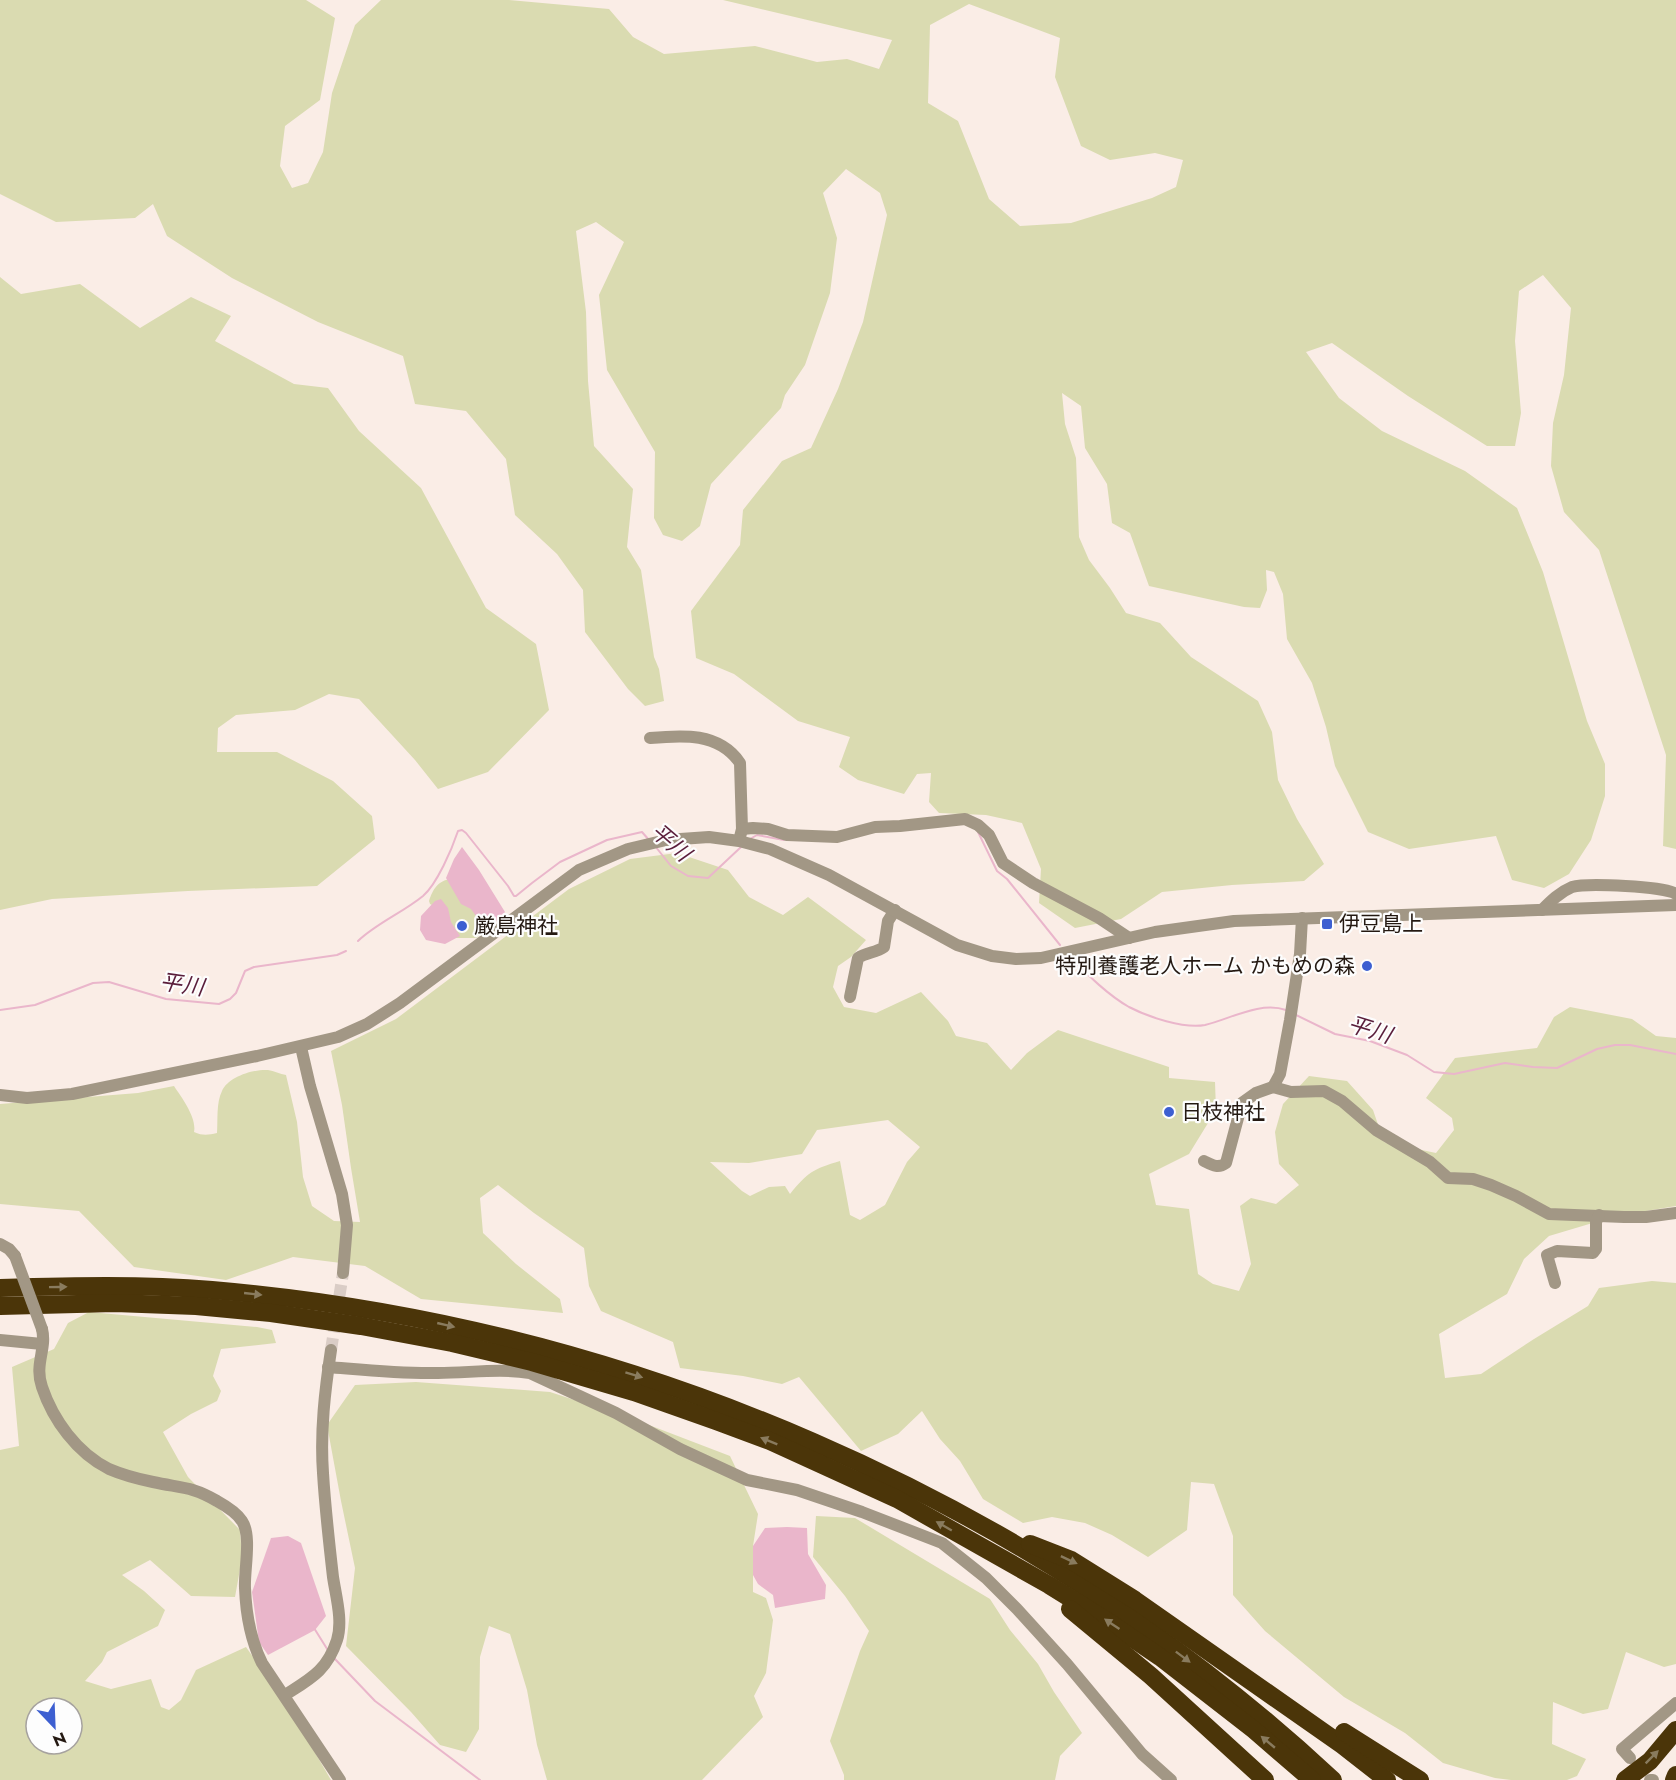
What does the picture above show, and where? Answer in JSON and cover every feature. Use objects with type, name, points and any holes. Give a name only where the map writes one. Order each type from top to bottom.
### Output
[{"type":"highway","points":[[0,1288],[107,1286],[213,1290],[342,1305],[410,1317],[541,1347],[715,1401],[760,1418],[902,1482],[942,1497],[1016,1539],[1071,1560],[1240,1661],[1343,1732],[1420,1780]]},
{"type":"highway","points":[[0,1306],[115,1303],[196,1306],[260,1312],[372,1328],[452,1343],[532,1362],[634,1392],[770,1441],[897,1499],[1011,1563],[1107,1621],[1160,1657],[1254,1730],[1312,1780]]},
{"type":"highway","points":[[902,1482],[1013,1543],[1126,1614],[1264,1719],[1333,1780]]},
{"type":"highway","points":[[1011,1563],[1028,1581],[1064,1604],[1151,1676],[1264,1780]]},
{"type":"highway","points":[[1135,1600],[1342,1744],[1387,1780]]},
{"type":"highway","points":[[1624,1780],[1650,1761],[1676,1730]]},
{"type":"highway","points":[[1217,1736],[1254,1780]]},
{"type":"highway","points":[[1674,1780],[1676,1775]]},
{"type":"street","points":[[650,738],[688,736],[709,740],[726,747],[735,755],[740,763],[743,839]]},
{"type":"street","points":[[743,839],[761,828],[787,835],[837,837],[875,826],[900,826],[965,819],[978,825],[988,835],[1003,863],[1033,883],[1100,918],[1129,938]]},
{"type":"street","points":[[0,1095],[27,1098],[72,1094],[301,1047],[338,1037],[367,1024],[411,996],[579,870],[614,854],[651,842],[687,837],[743,839],[770,849],[895,910],[957,945],[1004,958],[1041,958],[1129,938],[1234,921],[1676,905]]},
{"type":"street","points":[[1542,910],[1553,899],[1576,886],[1655,889],[1674,891],[1676,894]]},
{"type":"street","points":[[850,997],[858,958],[865,953],[875,952],[884,947],[888,921],[895,910]]},
{"type":"street","points":[[1273,1087],[1280,1074],[1290,1020],[1300,954],[1302,918]]},
{"type":"street","points":[[301,1047],[310,1086],[342,1194],[347,1225],[343,1272]]},
{"type":"street","points":[[1203,1161],[1216,1167],[1226,1163],[1242,1103],[1256,1093],[1273,1087],[1291,1092],[1324,1091],[1342,1101],[1376,1130],[1430,1162],[1448,1178],[1473,1179],[1491,1185],[1549,1214],[1646,1217],[1676,1213]]},
{"type":"street","points":[[1556,1283],[1546,1255],[1557,1251],[1593,1253],[1596,1250],[1596,1222],[1599,1215]]},
{"type":"street","points":[[0,1244],[15,1256],[42,1329],[38,1370],[42,1388],[64,1430],[96,1461],[122,1474],[201,1491],[242,1519],[246,1527],[245,1589],[252,1642],[262,1663],[340,1780]]},
{"type":"street","points":[[0,1340],[42,1344]]},
{"type":"street","points":[[285,1695],[319,1672],[330,1658],[338,1638],[339,1615],[333,1578],[323,1472],[322,1427],[331,1350]]},
{"type":"street","points":[[328,1367],[385,1372],[439,1373],[493,1370],[530,1373],[616,1413],[680,1449],[747,1480],[797,1490],[942,1543],[986,1578],[1067,1664],[1142,1754],[1172,1780]]},
{"type":"street","points":[[1629,1758],[1622,1749],[1676,1703]]},
{"type":"green space","points":[[0,0],[306,0],[335,18],[320,100],[285,126],[280,166],[292,188],[308,183],[323,152],[332,93],[355,25],[381,0],[509,0],[609,9],[633,37],[664,54],[755,46],[817,62],[847,59],[879,69],[892,40],[723,0],[1676,0],[1676,849],[1663,846],[1666,755],[1599,550],[1564,512],[1551,466],[1553,423],[1564,375],[1571,308],[1543,275],[1519,291],[1515,341],[1521,413],[1515,446],[1487,446],[1408,396],[1332,343],[1306,352],[1339,398],[1382,431],[1465,471],[1517,508],[1543,572],[1587,721],[1605,764],[1605,796],[1591,840],[1569,874],[1544,888],[1512,880],[1496,836],[1409,849],[1368,832],[1335,766],[1312,683],[1287,639],[1283,594],[1274,572],[1266,570],[1267,590],[1260,608],[1244,607],[1149,586],[1130,533],[1112,523],[1107,484],[1085,448],[1081,406],[1062,393],[1065,424],[1076,458],[1079,537],[1089,560],[1126,613],[1160,623],[1191,657],[1258,701],[1272,732],[1278,780],[1297,819],[1324,864],[1304,881],[1162,892],[1121,919],[1075,928],[1039,903],[1041,869],[1022,823],[986,815],[939,813],[929,802],[931,773],[917,774],[904,794],[858,780],[839,767],[850,737],[798,721],[734,674],[696,658],[691,611],[740,545],[743,510],[782,461],[811,448],[838,389],[863,322],[887,215],[880,193],[846,169],[823,193],[837,238],[830,293],[805,365],[785,395],[781,408],[711,484],[700,526],[682,541],[663,535],[654,518],[655,452],[607,370],[599,295],[624,242],[596,222],[576,231],[586,312],[588,381],[594,446],[633,489],[627,547],[641,570],[654,657],[659,669],[664,701],[645,706],[628,689],[585,632],[583,590],[557,554],[515,515],[506,459],[466,411],[415,404],[403,356],[318,322],[232,278],[167,236],[153,204],[135,218],[56,222],[0,194]],"holes":[[[969,4],[1060,38],[1055,77],[1081,146],[1110,160],[1155,153],[1183,160],[1176,187],[1152,198],[1071,223],[1020,226],[989,199],[958,121],[928,103],[930,25]]]},
{"type":"green space","points":[[0,277],[21,294],[80,284],[140,328],[191,297],[231,316],[215,341],[294,384],[328,388],[359,431],[421,488],[486,608],[536,644],[549,710],[488,772],[438,789],[415,760],[359,699],[329,694],[295,710],[236,715],[218,728],[217,752],[277,752],[333,781],[372,816],[375,839],[317,886],[52,899],[0,910]]},
{"type":"green space","points":[[677,853],[728,870],[749,897],[783,915],[808,897],[866,940],[851,957],[838,966],[833,987],[844,1007],[876,1013],[921,992],[948,1021],[956,1036],[987,1043],[1011,1070],[1027,1053],[1058,1030],[1169,1067],[1169,1078],[1215,1082],[1216,1110],[1189,1154],[1149,1174],[1156,1205],[1189,1209],[1198,1274],[1213,1284],[1239,1291],[1251,1264],[1240,1206],[1251,1198],[1276,1204],[1299,1185],[1279,1164],[1275,1132],[1283,1104],[1309,1076],[1347,1081],[1373,1110],[1384,1142],[1436,1153],[1454,1130],[1452,1118],[1426,1098],[1455,1058],[1537,1048],[1554,1017],[1570,1007],[1632,1019],[1656,1036],[1676,1038],[1676,1206],[1616,1216],[1549,1236],[1524,1259],[1507,1294],[1439,1334],[1445,1378],[1481,1374],[1588,1306],[1599,1288],[1652,1281],[1676,1283],[1676,1664],[1664,1667],[1626,1652],[1608,1709],[1583,1714],[1553,1702],[1552,1744],[1586,1759],[1577,1776],[1567,1780],[1495,1778],[1443,1763],[1405,1733],[1344,1697],[1265,1631],[1233,1595],[1233,1536],[1214,1484],[1191,1482],[1187,1530],[1148,1557],[1112,1535],[1085,1523],[1052,1517],[1023,1523],[983,1499],[960,1461],[940,1439],[922,1411],[898,1434],[861,1451],[799,1377],[782,1384],[743,1376],[680,1368],[673,1342],[601,1311],[589,1286],[584,1248],[498,1185],[480,1198],[483,1233],[516,1264],[560,1299],[563,1313],[421,1299],[365,1266],[293,1257],[226,1280],[134,1267],[79,1211],[0,1204],[0,1104],[138,1093],[174,1086],[191,1114],[194,1132],[208,1135],[217,1133],[219,1101],[225,1086],[242,1075],[268,1070],[286,1075],[297,1122],[303,1177],[312,1206],[334,1221],[360,1222],[342,1105],[331,1051],[396,1019],[569,889],[630,859]],"holes":[[[888,1120],[920,1147],[907,1162],[885,1205],[860,1220],[850,1215],[840,1161],[812,1172],[790,1194],[785,1186],[769,1187],[750,1196],[710,1162],[749,1163],[802,1154],[817,1130]]]},
{"type":"green space","points":[[452,879],[484,921],[485,927],[477,938],[455,938],[438,908],[430,904],[434,889],[443,881]]},
{"type":"green space","points":[[89,1312],[272,1330],[276,1343],[221,1349],[213,1376],[221,1391],[217,1401],[163,1432],[188,1477],[240,1530],[242,1558],[235,1597],[191,1596],[150,1560],[122,1575],[165,1610],[158,1626],[107,1652],[102,1662],[85,1681],[111,1689],[151,1679],[161,1707],[169,1710],[181,1700],[196,1670],[246,1647],[289,1708],[331,1780],[0,1780],[0,1450],[19,1446],[12,1367],[54,1349],[68,1323]]},
{"type":"green space","points":[[416,1382],[550,1392],[636,1420],[730,1456],[758,1514],[753,1546],[753,1592],[766,1598],[773,1620],[766,1673],[754,1696],[763,1717],[702,1780],[547,1780],[537,1745],[527,1690],[510,1634],[489,1626],[480,1657],[479,1729],[466,1752],[440,1745],[346,1646],[355,1568],[327,1425],[355,1385]]},
{"type":"green space","points":[[816,1516],[855,1518],[990,1599],[1010,1630],[1038,1664],[1082,1733],[1060,1756],[1055,1780],[844,1780],[830,1741],[869,1631],[845,1596],[813,1557]]},
{"type":"shaded area","points":[[462,847],[505,912],[493,924],[483,926],[471,909],[461,904],[446,878]]},
{"type":"shaded area","points":[[441,899],[448,908],[451,922],[460,936],[445,944],[426,940],[420,930],[421,916],[435,901]]},
{"type":"shaded area","points":[[765,1528],[807,1528],[808,1554],[826,1585],[825,1599],[775,1608],[773,1595],[758,1584],[753,1575],[753,1546]]},
{"type":"shaded area","points":[[288,1536],[301,1543],[326,1616],[315,1630],[268,1655],[259,1642],[252,1592],[271,1538]]},
{"type":"waterway","name":"平川","points":[[358,941],[428,891],[444,866],[458,831],[462,830],[466,833],[514,896],[560,862],[607,840],[642,832],[649,840]]},
{"type":"waterway","name":"平川","points":[[978,832],[997,871],[1007,879],[1060,945]]},
{"type":"waterway","name":"平川","points":[[750,839],[757,835],[784,840]]},
{"type":"waterway","name":"平川","points":[[655,846],[671,866],[688,876],[708,878],[741,847]]},
{"type":"waterway","name":"平川","points":[[0,1010],[35,1005],[93,983],[109,982],[166,999],[219,1004],[236,993],[245,971],[254,967],[337,955],[346,951]]},
{"type":"waterway","name":"平川","points":[[1072,959],[1121,1002],[1137,1011],[1166,1021],[1196,1026],[1256,1009],[1286,1010]]},
{"type":"waterway","name":"平川","points":[[1294,1014],[1335,1034],[1370,1041],[1407,1055],[1434,1072],[1454,1074],[1505,1063],[1557,1068],[1597,1049],[1615,1045],[1630,1045],[1676,1054]]},
{"type":"waterway","points":[[314,1628],[329,1652]]},
{"type":"waterway","points":[[334,1658],[375,1701],[480,1780]]},
{"type":"tunnel","points":[[331,1350],[343,1273]]},
{"type":"place","name":"伊豆島上","points":[[1327,924]]},
{"type":"place","name":"厳島神社","points":[[462,926]]},
{"type":"place","name":"特別養護老人ホーム かもめの森","points":[[1367,966]]},
{"type":"place","name":"日枝神社","points":[[1169,1112]]}]
